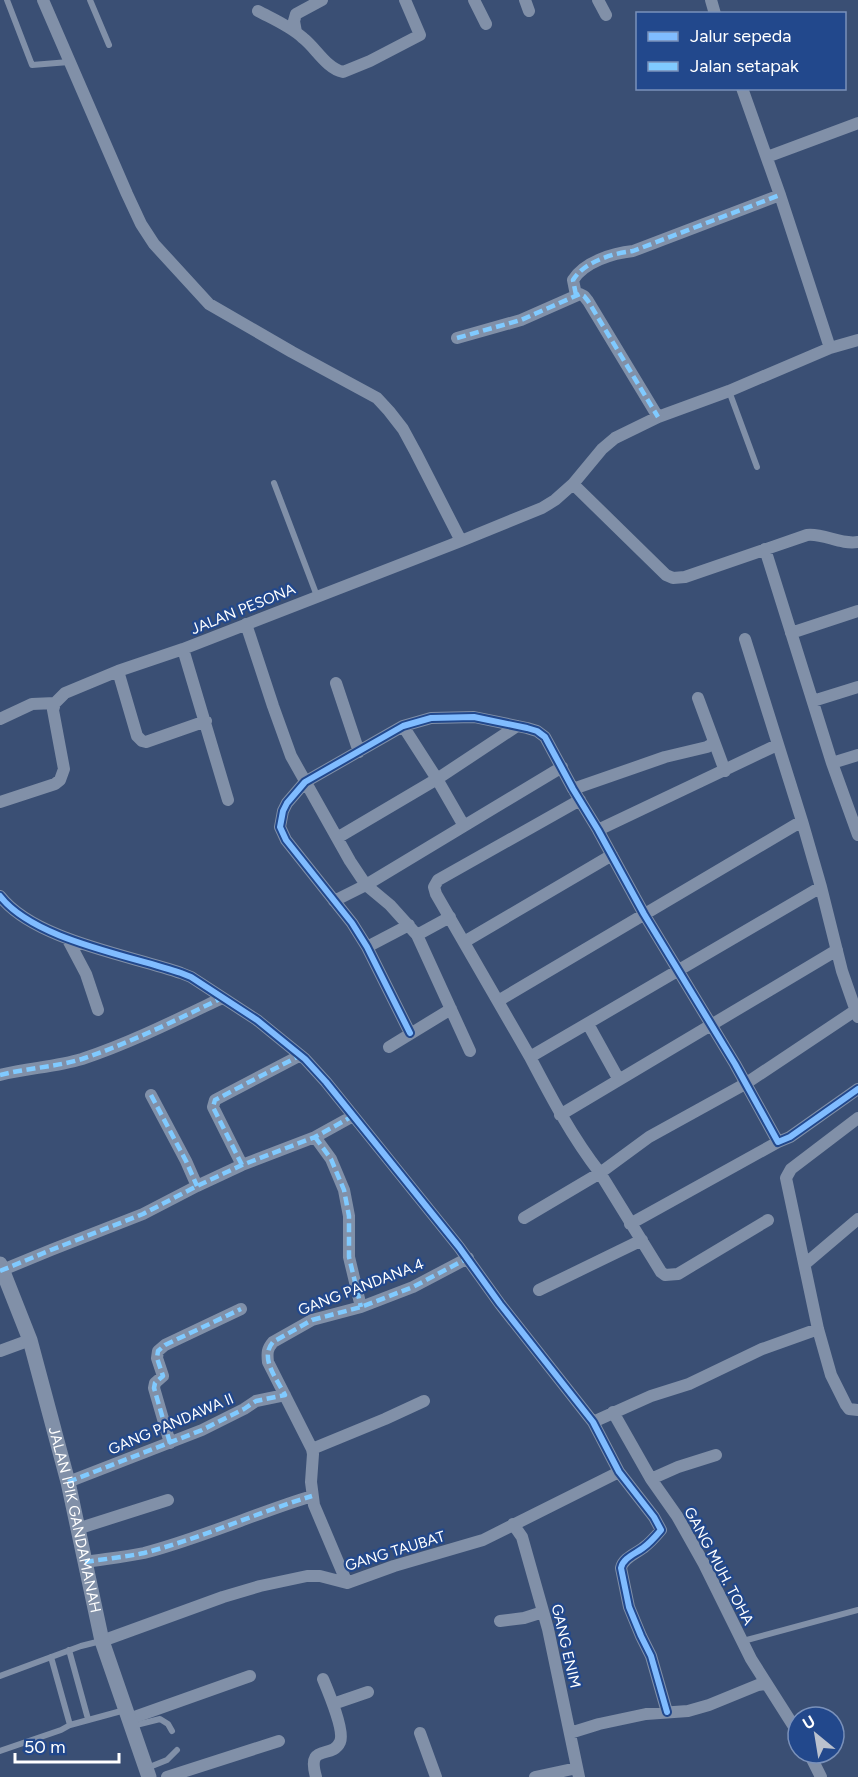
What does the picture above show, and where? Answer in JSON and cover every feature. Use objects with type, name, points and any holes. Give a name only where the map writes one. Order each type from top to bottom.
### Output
[{"type":"street","points":[[43,0],[127,194],[141,224],[154,244],[209,304],[377,398],[403,429],[460,542]]},
{"type":"street","points":[[296,32],[294,21],[296,14],[322,0]]},
{"type":"street","points":[[258,11],[296,32],[340,72],[370,61],[420,35],[405,0]]},
{"type":"street","points":[[474,0],[486,24]]},
{"type":"street","points":[[598,0],[606,15]]},
{"type":"street","points":[[743,90],[830,348]]},
{"type":"street","points":[[766,157],[858,123]]},
{"type":"street","points":[[576,295],[573,280],[578,273],[596,262],[780,195]]},
{"type":"street","points":[[457,338],[521,320],[580,294],[588,302],[658,417]]},
{"type":"street","name":"JALAN PESONA","points":[[55,703],[65,693],[118,671],[183,649],[542,508],[573,484],[607,443],[658,417],[858,339]]},
{"type":"street","points":[[573,484],[666,575],[673,578],[684,577],[812,534],[842,542],[858,542]]},
{"type":"street","points":[[765,549],[832,764],[857,829]]},
{"type":"street","points":[[791,633],[858,611]]},
{"type":"street","points":[[246,624],[287,746],[305,782],[366,885],[413,930],[470,1051]]},
{"type":"street","points":[[524,1218],[600,1173],[649,1137],[746,1084],[857,1014],[842,971],[802,821],[744,639]]},
{"type":"street","points":[[183,649],[228,800]]},
{"type":"street","points":[[118,671],[137,736],[141,741],[146,742],[206,721]]},
{"type":"street","points":[[336,684],[359,752]]},
{"type":"street","points":[[813,701],[858,687]]},
{"type":"street","points":[[698,698],[724,771]]},
{"type":"street","points":[[0,719],[32,704],[55,703],[53,717],[64,769],[60,780],[55,784],[0,802]]},
{"type":"street","points":[[410,1034],[367,947],[281,832],[283,811],[305,782],[403,726],[431,718],[474,717],[537,731],[545,737],[644,914],[711,1024],[778,1142]]},
{"type":"street","points":[[403,726],[464,826]]},
{"type":"street","points":[[337,838],[437,779],[517,726]]},
{"type":"street","points":[[573,789],[665,757],[707,747],[714,743]]},
{"type":"street","points":[[598,830],[777,745]]},
{"type":"street","points":[[832,764],[858,755]]},
{"type":"street","points":[[334,901],[366,885],[562,767]]},
{"type":"street","points":[[580,800],[438,880],[434,887],[436,894],[561,1115],[661,1272],[665,1275],[678,1274],[768,1220]]},
{"type":"street","points":[[498,1002],[802,821]]},
{"type":"street","points":[[464,942],[612,855]]},
{"type":"street","points":[[530,1057],[821,886]]},
{"type":"street","points":[[0,896],[36,926],[191,977],[257,1020],[312,1067],[370,1134],[468,1258],[500,1304],[604,1417],[619,1472],[662,1530],[644,1548],[626,1559],[621,1568],[629,1607],[651,1656],[667,1712]]},
{"type":"street","points":[[367,947],[450,917]]},
{"type":"street","points":[[67,938],[86,974],[98,1010]]},
{"type":"street","points":[[561,1115],[837,950]]},
{"type":"street","points":[[0,1075],[79,1060],[156,1029],[222,998]]},
{"type":"street","points":[[389,1047],[451,1009]]},
{"type":"street","points":[[588,1024],[619,1080]]},
{"type":"street","points":[[242,1165],[213,1107],[215,1100],[299,1056]]},
{"type":"street","points":[[630,1224],[790,1137],[858,1089]]},
{"type":"street","points":[[151,1095],[197,1186]]},
{"type":"street","points":[[1,1268],[143,1214],[242,1165],[315,1137],[353,1116]]},
{"type":"street","points":[[858,1118],[791,1169],[786,1178],[818,1329],[831,1375],[849,1409],[858,1410]]},
{"type":"street","points":[[315,1137],[331,1160],[344,1190],[350,1216],[349,1257],[361,1307]]},
{"type":"street","points":[[805,1264],[858,1219]]},
{"type":"street","points":[[539,1290],[642,1240]]},
{"type":"street","name":"GANG PANDANA.4","points":[[346,1583],[312,1496],[312,1449],[268,1362],[268,1348],[273,1342],[312,1320],[361,1307],[413,1287],[468,1258]]},
{"type":"street","name":"JALAN IPIK GANDAMANAH","points":[[1,1268],[30,1340],[68,1482],[102,1641],[147,1773]]},
{"type":"street","points":[[170,1443],[154,1388],[155,1383],[163,1376],[157,1358],[158,1351],[165,1345],[241,1310]]},
{"type":"street","points":[[604,1417],[651,1396],[689,1384],[762,1349],[818,1329]]},
{"type":"street","points":[[0,1351],[30,1340]]},
{"type":"street","name":"GANG PANDAWA II","points":[[68,1482],[170,1443],[234,1414],[256,1401],[285,1395]]},
{"type":"street","points":[[312,1449],[424,1401]]},
{"type":"street","name":"GANG MUH. TOHA","points":[[604,1417],[677,1515],[704,1564],[762,1685],[786,1717]]},
{"type":"street","points":[[651,1479],[678,1467],[716,1455]]},
{"type":"street","name":"GANG TAUBAT","points":[[102,1641],[223,1597],[278,1582],[307,1576],[320,1576],[346,1583],[483,1540],[619,1472]]},
{"type":"street","points":[[85,1562],[144,1553],[312,1496]]},
{"type":"street","points":[[77,1529],[168,1500]]},
{"type":"street","name":"GANG ENIM","points":[[513,1524],[522,1537],[543,1612],[578,1772]]},
{"type":"street","points":[[500,1622],[543,1612]]},
{"type":"street","points":[[129,1718],[250,1676]]},
{"type":"street","points":[[316,1777],[313,1762],[315,1758],[318,1754],[333,1749],[340,1742],[341,1736],[333,1704],[323,1679]]},
{"type":"street","points":[[570,1733],[599,1724],[667,1712],[688,1711],[762,1685]]},
{"type":"street","points":[[333,1704],[368,1692]]},
{"type":"street","points":[[420,1733],[436,1777]]},
{"type":"street","points":[[167,1777],[279,1741]]},
{"type":"street","points":[[535,1777],[578,1772]]},
{"type":"lane","points":[[7,0],[32,65],[69,62]]},
{"type":"lane","points":[[90,0],[109,45]]},
{"type":"lane","points":[[729,391],[757,466]]},
{"type":"lane","points":[[274,483],[317,596]]},
{"type":"lane","points":[[741,1641],[858,1610]]},
{"type":"lane","points":[[0,1676],[69,1650],[102,1641]]},
{"type":"lane","points":[[69,1650],[88,1719]]},
{"type":"lane","points":[[51,1657],[70,1725]]},
{"type":"lane","points":[[0,1751],[88,1719],[160,1719],[168,1724],[172,1731]]},
{"type":"lane","points":[[147,1773],[167,1760],[177,1750]]},
{"type":"marked path","points":[[576,295],[573,280],[592,263],[608,256],[633,251],[780,195]]},
{"type":"marked path","points":[[457,338],[521,320],[580,294],[588,301],[658,417]]},
{"type":"marked path","points":[[0,1075],[62,1064],[100,1053],[222,998]]},
{"type":"marked path","points":[[242,1165],[213,1107],[215,1100],[299,1056]]},
{"type":"marked path","points":[[151,1095],[197,1186]]},
{"type":"marked path","points":[[0,1271],[143,1214],[242,1165],[315,1137],[353,1116]]},
{"type":"marked path","points":[[315,1137],[331,1159],[344,1190],[349,1216],[349,1257],[361,1307]]},
{"type":"marked path","points":[[68,1482],[202,1430],[256,1401],[285,1395],[269,1362],[269,1348],[273,1342],[312,1320],[361,1307],[413,1287],[468,1258]]},
{"type":"marked path","points":[[170,1443],[154,1388],[155,1383],[163,1376],[157,1358],[158,1351],[165,1345],[241,1309]]},
{"type":"marked path","points":[[85,1562],[166,1547],[312,1496]]},
{"type":"cycle path","points":[[410,1033],[367,947],[352,923],[286,840],[280,827],[283,811],[305,782],[403,726],[431,718],[474,717],[527,728],[545,737],[644,914],[735,1064],[778,1142],[790,1137],[858,1089]]},
{"type":"cycle path","points":[[0,896],[15,911],[58,935],[191,977],[257,1020],[305,1059],[326,1082],[459,1247],[500,1304],[593,1422],[619,1472],[654,1517],[661,1530],[646,1546],[627,1559],[621,1568],[629,1607],[651,1656],[667,1712]]}]
